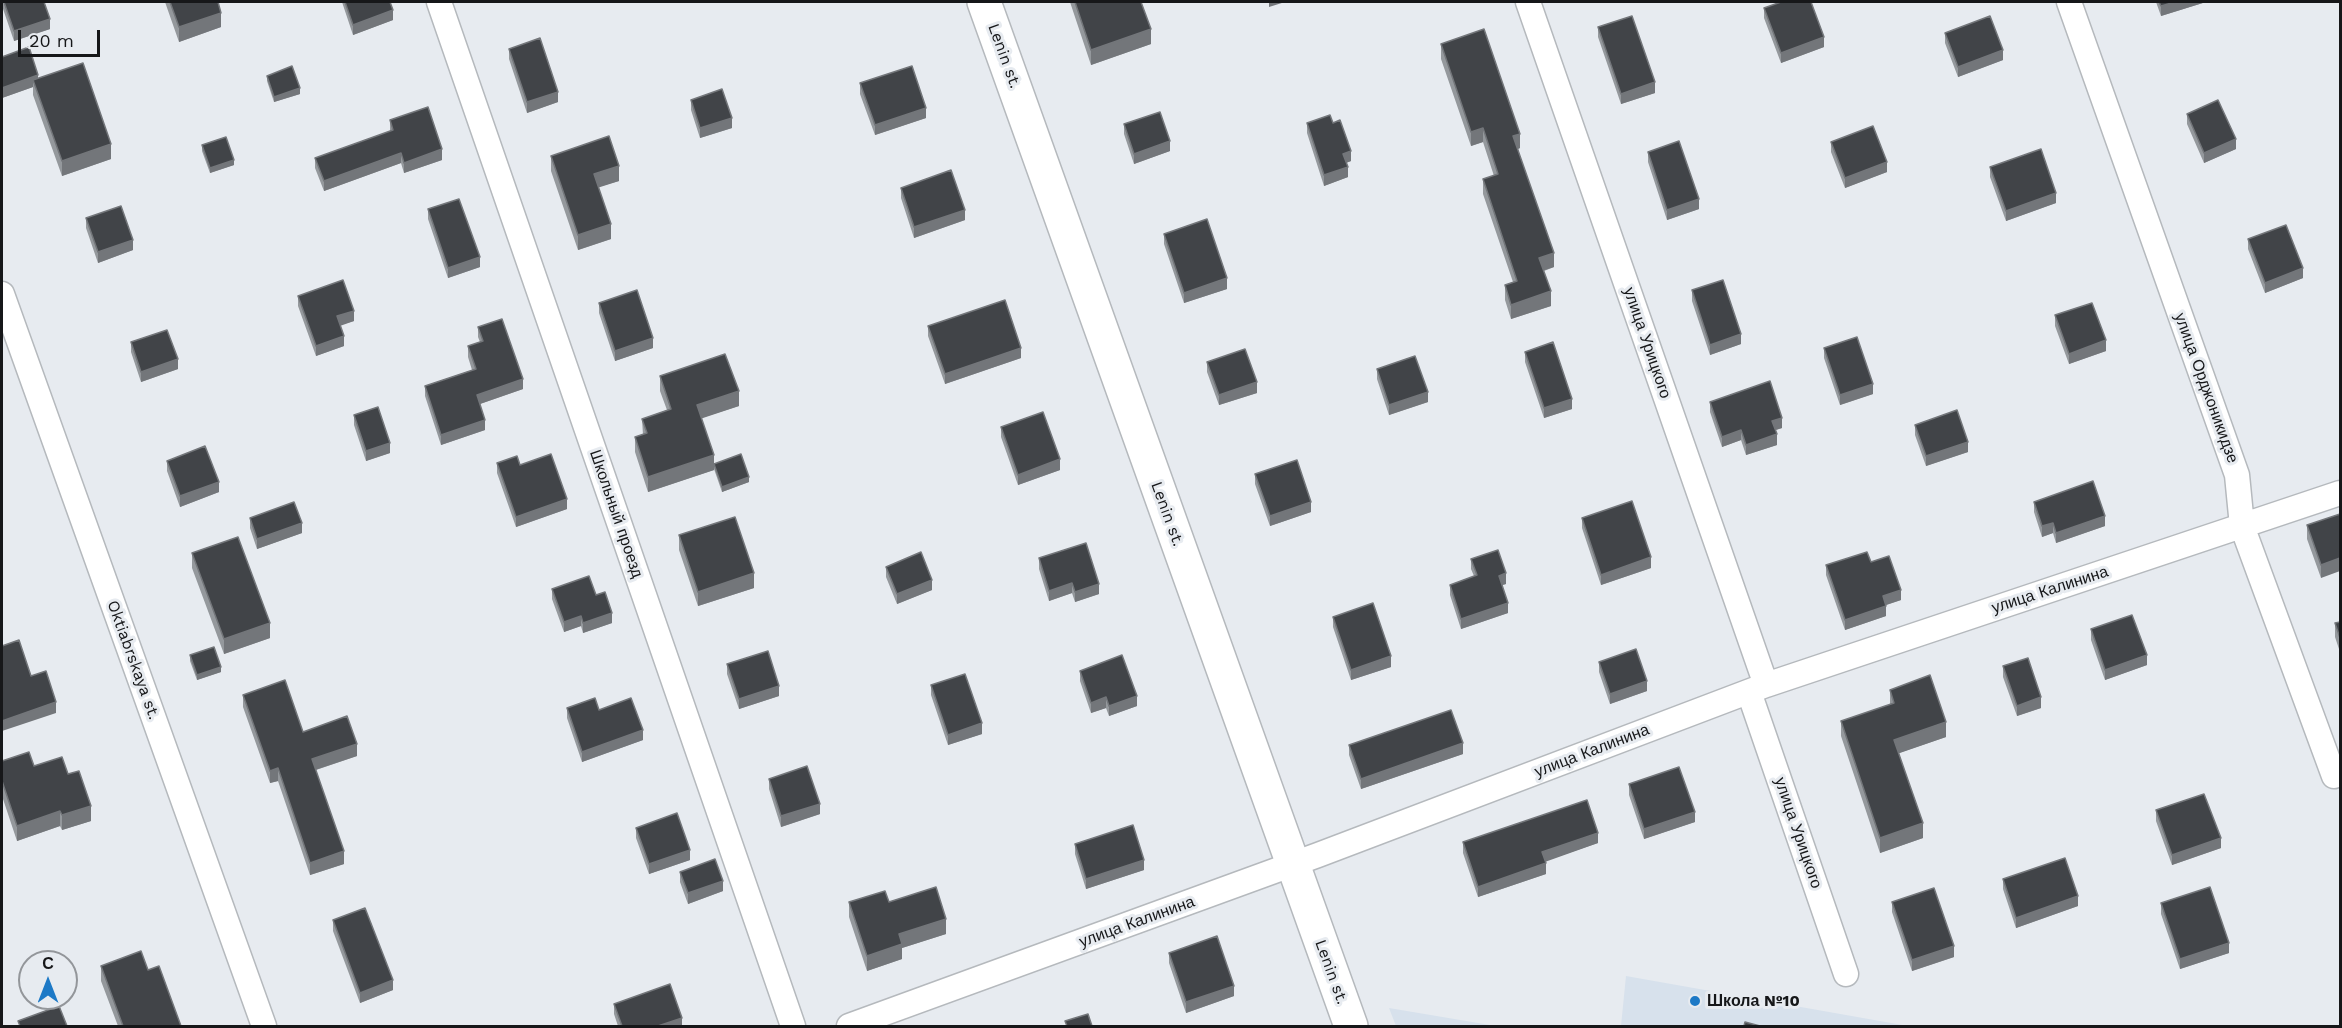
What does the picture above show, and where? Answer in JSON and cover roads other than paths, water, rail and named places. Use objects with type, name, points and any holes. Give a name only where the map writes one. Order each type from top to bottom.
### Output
[{"type":"street","name":"Школьный проезд","points":[[439,2],[793,1026]]},
{"type":"street","name":"Lenin st.","points":[[984,2],[1351,1026]]},
{"type":"street","name":"улица Урицкого","points":[[1528,2],[1758,688],[1846,974]]},
{"type":"street","name":"улица Орджоникидзе","points":[[2069,2],[2237,475],[2242,526],[2334,776]]},
{"type":"street","name":"Oktiabrskaya st.","points":[[2,294],[264,1026]]},
{"type":"street","name":"улица Калинина","points":[[849,1026],[1292,865],[1758,688],[2340,493]]},
{"type":"place","name":"Школа №10","points":[[1695,1001]]}]
